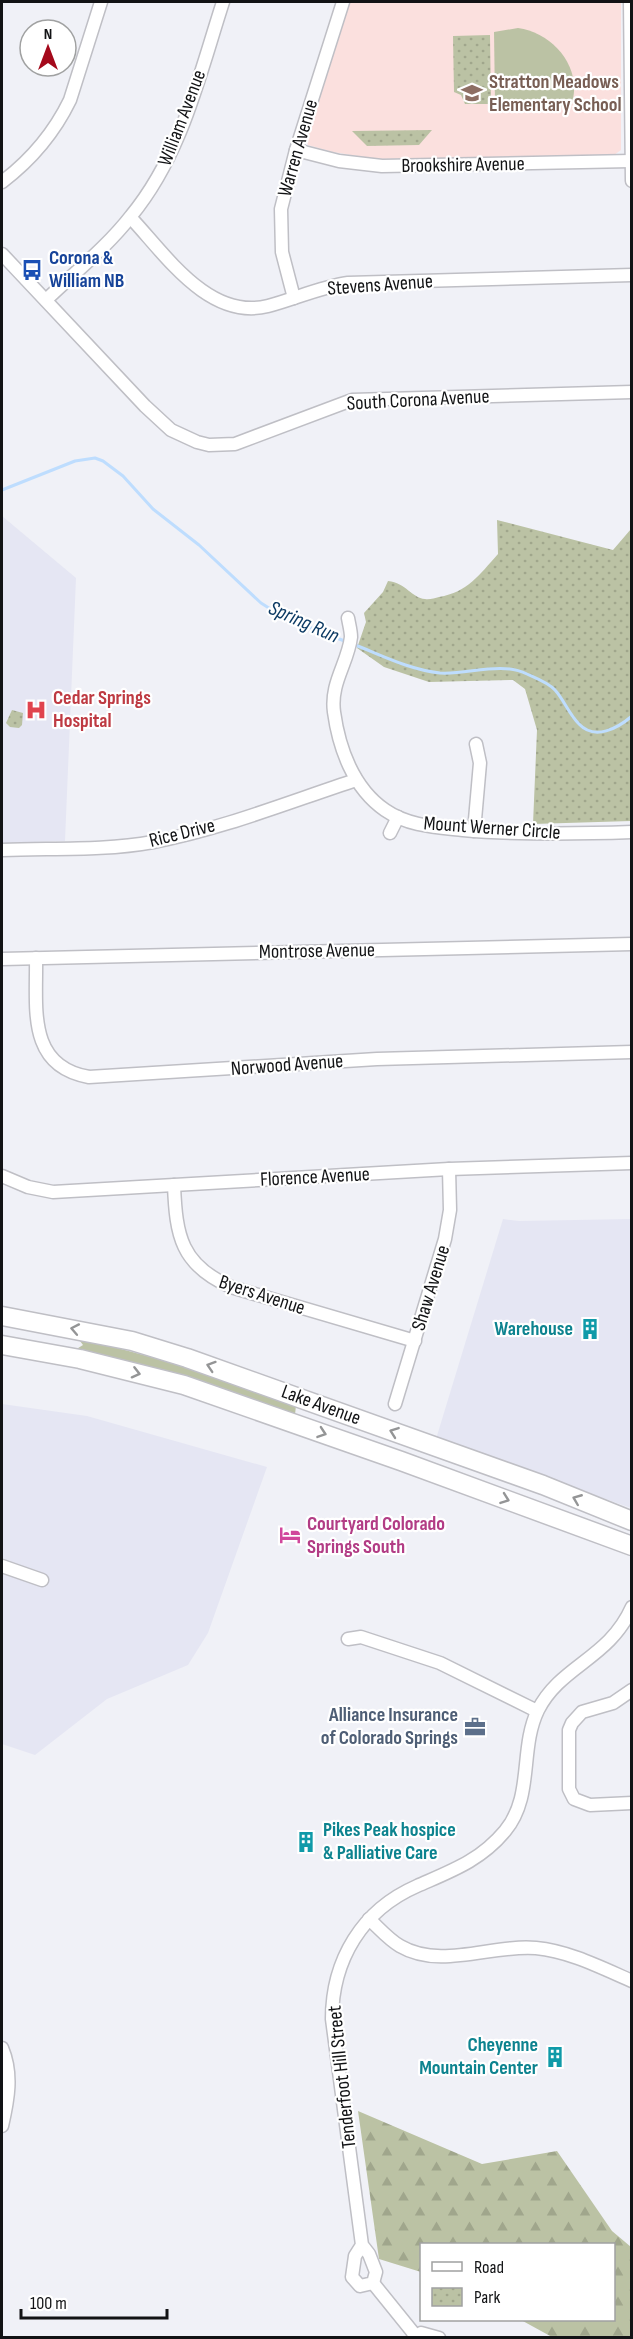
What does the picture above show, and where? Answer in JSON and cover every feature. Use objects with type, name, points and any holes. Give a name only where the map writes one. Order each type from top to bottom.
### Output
[{"type":"main road","name":"Lake Avenue","points":[[2,1316],[132,1341],[187,1358],[543,1485],[632,1521]]},
{"type":"main road","name":"Lake Avenue","points":[[2,1345],[80,1359],[184,1385],[401,1461],[632,1546]]},
{"type":"street","points":[[2,182],[25,163],[47,138],[63,114],[70,100],[101,2]]},
{"type":"street","name":"William Avenue","points":[[46,300],[130,218],[160,175],[179,137],[223,2]]},
{"type":"street","name":"Warren Avenue","points":[[294,298],[282,252],[280,222],[284,194],[343,2]]},
{"type":"street","points":[[630,2],[632,182]]},
{"type":"street","name":"Brookshire Avenue","points":[[296,150],[339,161],[382,166],[631,161]]},
{"type":"street","name":"Stevens Avenue","points":[[130,218],[188,280],[206,295],[231,305],[255,308],[332,285],[366,282],[632,275]]},
{"type":"street","name":"South Corona Avenue","points":[[2,254],[160,420],[183,437],[209,445],[221,446],[249,440],[352,400],[632,392]]},
{"type":"street","name":"Mount Werner Circle","points":[[348,618],[351,636],[337,678],[334,708],[343,748],[356,780],[378,805],[398,817],[429,826],[474,831],[536,835],[632,832]]},
{"type":"street","points":[[474,831],[480,763],[476,744]]},
{"type":"street","name":"Rice Drive","points":[[2,850],[110,847],[152,842],[246,817],[356,780]]},
{"type":"street","points":[[390,833],[398,817]]},
{"type":"street","name":"Montrose Avenue","points":[[2,959],[632,944]]},
{"type":"street","name":"Norwood Avenue","points":[[36,958],[38,1025],[44,1047],[50,1057],[66,1071],[89,1077],[377,1059],[632,1052]]},
{"type":"street","name":"Florence Avenue","points":[[2,1176],[28,1187],[53,1192],[449,1169],[632,1163]]},
{"type":"street","name":"Shaw Avenue","points":[[395,1404],[448,1225],[449,1169]]},
{"type":"street","name":"Byers Avenue","points":[[174,1185],[175,1215],[181,1240],[192,1260],[209,1277],[231,1287],[415,1341]]},
{"type":"street","points":[[2,1566],[42,1580]]},
{"type":"street","name":"Tenderfoot Hill Street","points":[[373,2283],[376,2277],[375,2267],[362,2245],[332,2005],[344,1956],[359,1930],[381,1907],[403,1893],[460,1868],[490,1846],[511,1824],[521,1803],[531,1733],[537,1711],[551,1689],[595,1656],[616,1635],[632,1607]]},
{"type":"street","points":[[348,1639],[361,1637],[440,1663],[537,1711]]},
{"type":"street","points":[[632,1690],[613,1703],[582,1712],[576,1717],[569,1730],[569,1789],[574,1799],[584,1805],[632,1803]]},
{"type":"street","points":[[369,1919],[398,1945],[414,1953],[444,1956],[535,1948],[560,1952],[632,1981]]},
{"type":"street","points":[[2,2048],[8,2072],[9,2090],[2,2126]]},
{"type":"street","name":"Tenderfoot Hill Street","points":[[362,2245],[355,2256],[352,2277],[360,2286],[373,2283]]},
{"type":"street","name":"Tenderfoot Hill Street","points":[[373,2283],[414,2336],[428,2333],[440,2337]]},
{"type":"shaded area","name":"Stratton Meadows Elementary School","points":[[350,2],[621,2],[621,150],[614,155],[376,159],[333,152],[308,145],[306,140]]},
{"type":"shaded area","name":"Cedar Springs Hospital","points":[[2,516],[76,578],[65,841],[2,843]]},
{"type":"shaded area","points":[[503,1219],[519,1221],[631,1219],[631,1508],[436,1439]]},
{"type":"shaded area","points":[[2,1404],[87,1416],[267,1467],[208,1633],[188,1665],[107,1699],[35,1755],[2,1744]]},
{"type":"green space","points":[[518,28],[543,37],[563,55],[573,79],[574,92],[571,106],[500,108],[495,102],[494,32]]},
{"type":"green space","points":[[490,35],[491,104],[465,104],[461,95],[454,92],[453,36]]},
{"type":"green space","points":[[432,130],[419,145],[367,146],[352,131]]},
{"type":"green space","points":[[497,520],[613,550],[631,529],[631,821],[533,824],[537,730],[525,689],[513,680],[429,682],[384,667],[357,648],[366,622],[364,613],[383,592],[388,581],[400,585],[420,598],[432,599],[458,591],[479,576],[498,554]]},
{"type":"green space","points":[[12,710],[23,713],[22,725],[19,728],[10,727],[6,723]]},
{"type":"green space","points":[[77,1337],[184,1366],[296,1405],[295,1415],[75,1350],[83,1345]]},
{"type":"green space","points":[[358,2111],[482,2164],[557,2151],[612,2231],[631,2247],[631,2337],[552,2337],[523,2321],[615,2321],[615,2243],[420,2243],[420,2272],[379,2259]]},
{"type":"waterway","name":"Spring Run","points":[[2,490],[75,461],[95,458],[103,461],[123,476],[153,509],[199,545],[261,603],[283,617],[347,642]]},
{"type":"waterway","name":"Spring Run","points":[[353,644],[418,669],[440,673],[495,668],[517,670],[552,687],[575,720],[592,732],[606,731],[632,716]]},
{"type":"place","name":"Stratton Meadows Elementary School","points":[[472,93]]},
{"type":"place","name":"Corona & William NB","points":[[32,270]]},
{"type":"place","name":"Cedar Springs Hospital","points":[[36,710]]},
{"type":"place","name":"Warehouse","points":[[590,1329]]},
{"type":"place","name":"Courtyard Colorado Springs South","points":[[290,1535]]},
{"type":"place","name":"Alliance Insurance of Colorado Springs","points":[[475,1727]]},
{"type":"place","name":"Pikes Peak hospice & Palliative Care","points":[[306,1842]]},
{"type":"place","name":"Cheyenne Mountain Center","points":[[555,2057]]}]
